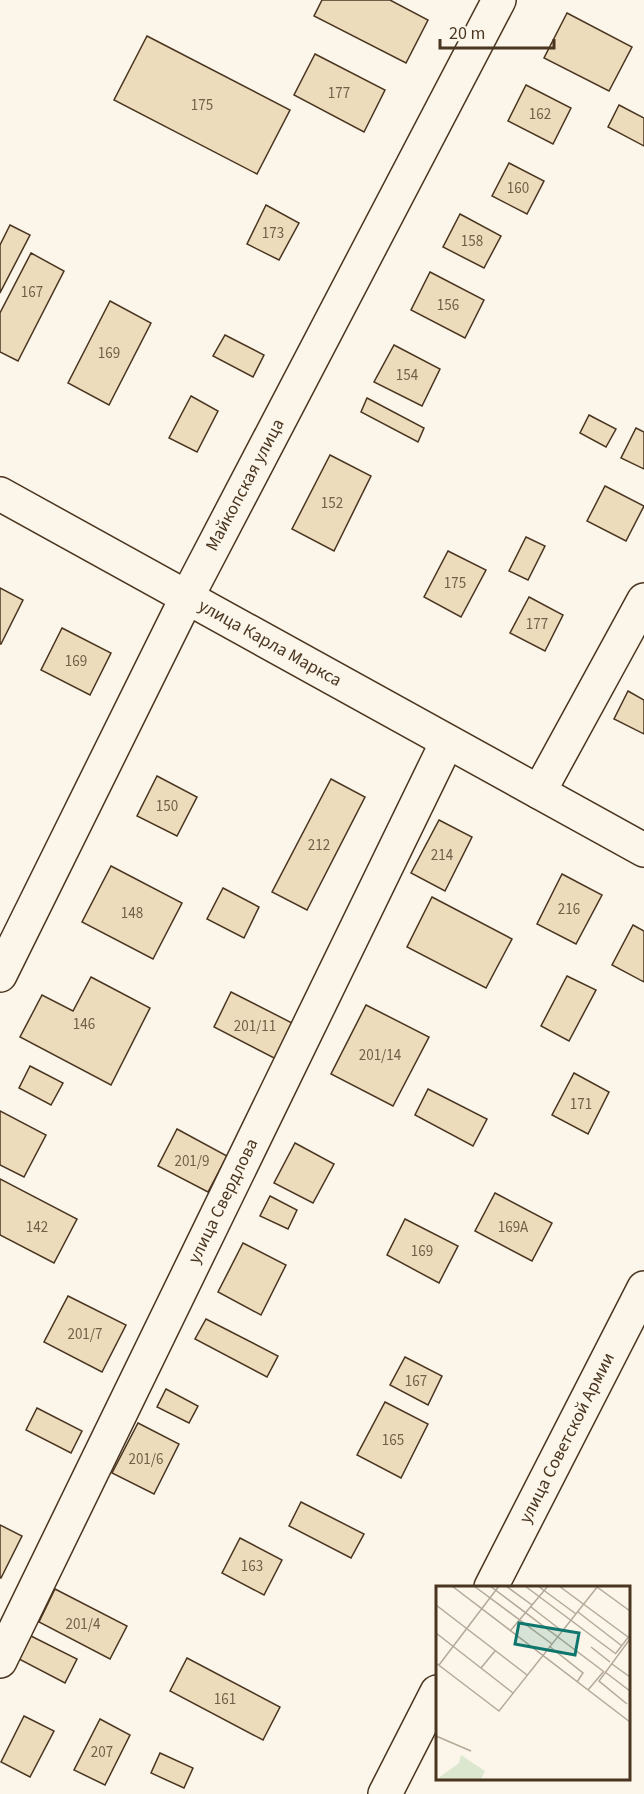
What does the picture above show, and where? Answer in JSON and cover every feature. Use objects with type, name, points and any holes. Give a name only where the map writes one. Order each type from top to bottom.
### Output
[{"type":"street","name":"Майкопская улица","points":[[0,975],[187,597],[499,0]]},
{"type":"street","name":"улица Карла Маркса","points":[[4,506],[187,597],[644,850]]},
{"type":"street","points":[[539,792],[644,600]]},
{"type":"street","name":"улица Свердлова","points":[[0,1661],[447,742]]},
{"type":"street","name":"улица Советской Армии","points":[[492,1586],[644,1288]]},
{"type":"street","points":[[385,1794],[436,1694]]},
{"type":"building","points":[[322,0],[390,0],[428,20],[406,63],[314,16]]},
{"type":"building","points":[[567,13],[632,47],[609,91],[544,58]]},
{"type":"building","points":[[147,36],[290,110],[257,174],[114,100]]},
{"type":"building","points":[[315,54],[385,90],[364,132],[294,95]]},
{"type":"building","points":[[526,85],[571,108],[553,144],[508,121]]},
{"type":"building","points":[[619,105],[644,118],[644,146],[608,127]]},
{"type":"building","points":[[509,163],[544,181],[527,214],[492,196]]},
{"type":"building","points":[[266,205],[299,223],[279,260],[247,244]]},
{"type":"building","points":[[460,214],[501,236],[484,268],[443,247]]},
{"type":"building","points":[[10,225],[30,235],[0,293],[0,245]]},
{"type":"building","points":[[31,253],[64,271],[18,361],[0,352],[0,313]]},
{"type":"building","points":[[430,272],[484,300],[465,338],[411,310]]},
{"type":"building","points":[[110,301],[151,323],[109,405],[68,383]]},
{"type":"building","points":[[225,335],[264,355],[253,377],[213,356]]},
{"type":"building","points":[[394,345],[440,369],[422,406],[374,382]]},
{"type":"building","points":[[191,396],[218,411],[197,452],[169,438]]},
{"type":"building","points":[[367,398],[424,428],[418,442],[361,412]]},
{"type":"building","points":[[589,415],[616,429],[606,447],[580,433]]},
{"type":"building","points":[[636,428],[644,432],[644,469],[621,458]]},
{"type":"building","points":[[330,455],[371,476],[334,551],[292,529]]},
{"type":"building","points":[[605,486],[644,506],[626,541],[587,521]]},
{"type":"building","points":[[526,537],[545,546],[528,580],[509,571]]},
{"type":"building","points":[[448,551],[486,570],[461,617],[424,597]]},
{"type":"building","points":[[0,588],[23,600],[1,644],[0,644]]},
{"type":"building","points":[[529,597],[563,615],[545,651],[510,633]]},
{"type":"building","points":[[62,628],[111,653],[90,695],[41,670]]},
{"type":"building","points":[[628,691],[644,700],[644,734],[614,719]]},
{"type":"building","points":[[157,776],[197,797],[177,836],[137,816]]},
{"type":"building","points":[[331,779],[365,797],[307,910],[272,892]]},
{"type":"building","points":[[439,820],[472,837],[445,891],[411,873]]},
{"type":"building","points":[[111,866],[182,903],[153,959],[82,922]]},
{"type":"building","points":[[562,874],[602,895],[576,944],[537,924]]},
{"type":"building","points":[[223,888],[259,907],[244,938],[207,919]]},
{"type":"building","points":[[432,897],[512,939],[486,988],[407,947]]},
{"type":"building","points":[[633,925],[644,931],[644,982],[612,965]]},
{"type":"building","points":[[567,976],[596,990],[569,1041],[541,1026]]},
{"type":"building","points":[[91,977],[150,1008],[111,1085],[20,1037],[42,995],[73,1011]]},
{"type":"building","points":[[231,992],[296,1025],[278,1060],[214,1027]]},
{"type":"building","points":[[366,1005],[429,1037],[393,1106],[331,1074]]},
{"type":"building","points":[[30,1066],[63,1083],[51,1105],[19,1088]]},
{"type":"building","points":[[574,1073],[609,1092],[588,1134],[552,1115]]},
{"type":"building","points":[[428,1089],[487,1119],[473,1146],[415,1115]]},
{"type":"building","points":[[0,1111],[46,1135],[24,1177],[0,1165]]},
{"type":"building","points":[[177,1129],[227,1156],[208,1192],[158,1166]]},
{"type":"building","points":[[295,1143],[334,1164],[313,1203],[274,1183]]},
{"type":"building","points":[[0,1179],[77,1219],[54,1263],[0,1235]]},
{"type":"building","points":[[495,1193],[552,1223],[532,1261],[475,1231]]},
{"type":"building","points":[[270,1196],[297,1210],[288,1229],[260,1216]]},
{"type":"building","points":[[405,1219],[458,1246],[439,1283],[387,1255]]},
{"type":"building","points":[[243,1243],[286,1265],[261,1315],[218,1292]]},
{"type":"building","points":[[68,1296],[126,1325],[102,1372],[44,1342]]},
{"type":"building","points":[[206,1319],[278,1356],[267,1377],[195,1339]]},
{"type":"building","points":[[405,1357],[442,1376],[428,1405],[390,1385]]},
{"type":"building","points":[[166,1389],[198,1406],[189,1423],[157,1407]]},
{"type":"building","points":[[385,1402],[428,1424],[401,1478],[357,1455]]},
{"type":"building","points":[[37,1408],[82,1431],[71,1453],[26,1430]]},
{"type":"building","points":[[138,1423],[179,1444],[154,1494],[112,1473]]},
{"type":"building","points":[[301,1502],[364,1534],[351,1558],[289,1526]]},
{"type":"building","points":[[0,1525],[22,1536],[1,1578],[0,1578]]},
{"type":"building","points":[[240,1538],[282,1560],[264,1595],[222,1573]]},
{"type":"building","points":[[55,1589],[127,1626],[110,1659],[39,1622]]},
{"type":"building","points":[[31,1636],[77,1659],[65,1683],[19,1659]]},
{"type":"building","points":[[187,1658],[280,1707],[263,1740],[170,1691]]},
{"type":"building","points":[[24,1716],[54,1731],[30,1777],[1,1762]]},
{"type":"building","points":[[100,1719],[130,1735],[105,1785],[74,1770]]},
{"type":"building","points":[[160,1753],[193,1768],[184,1788],[151,1773]]}]
